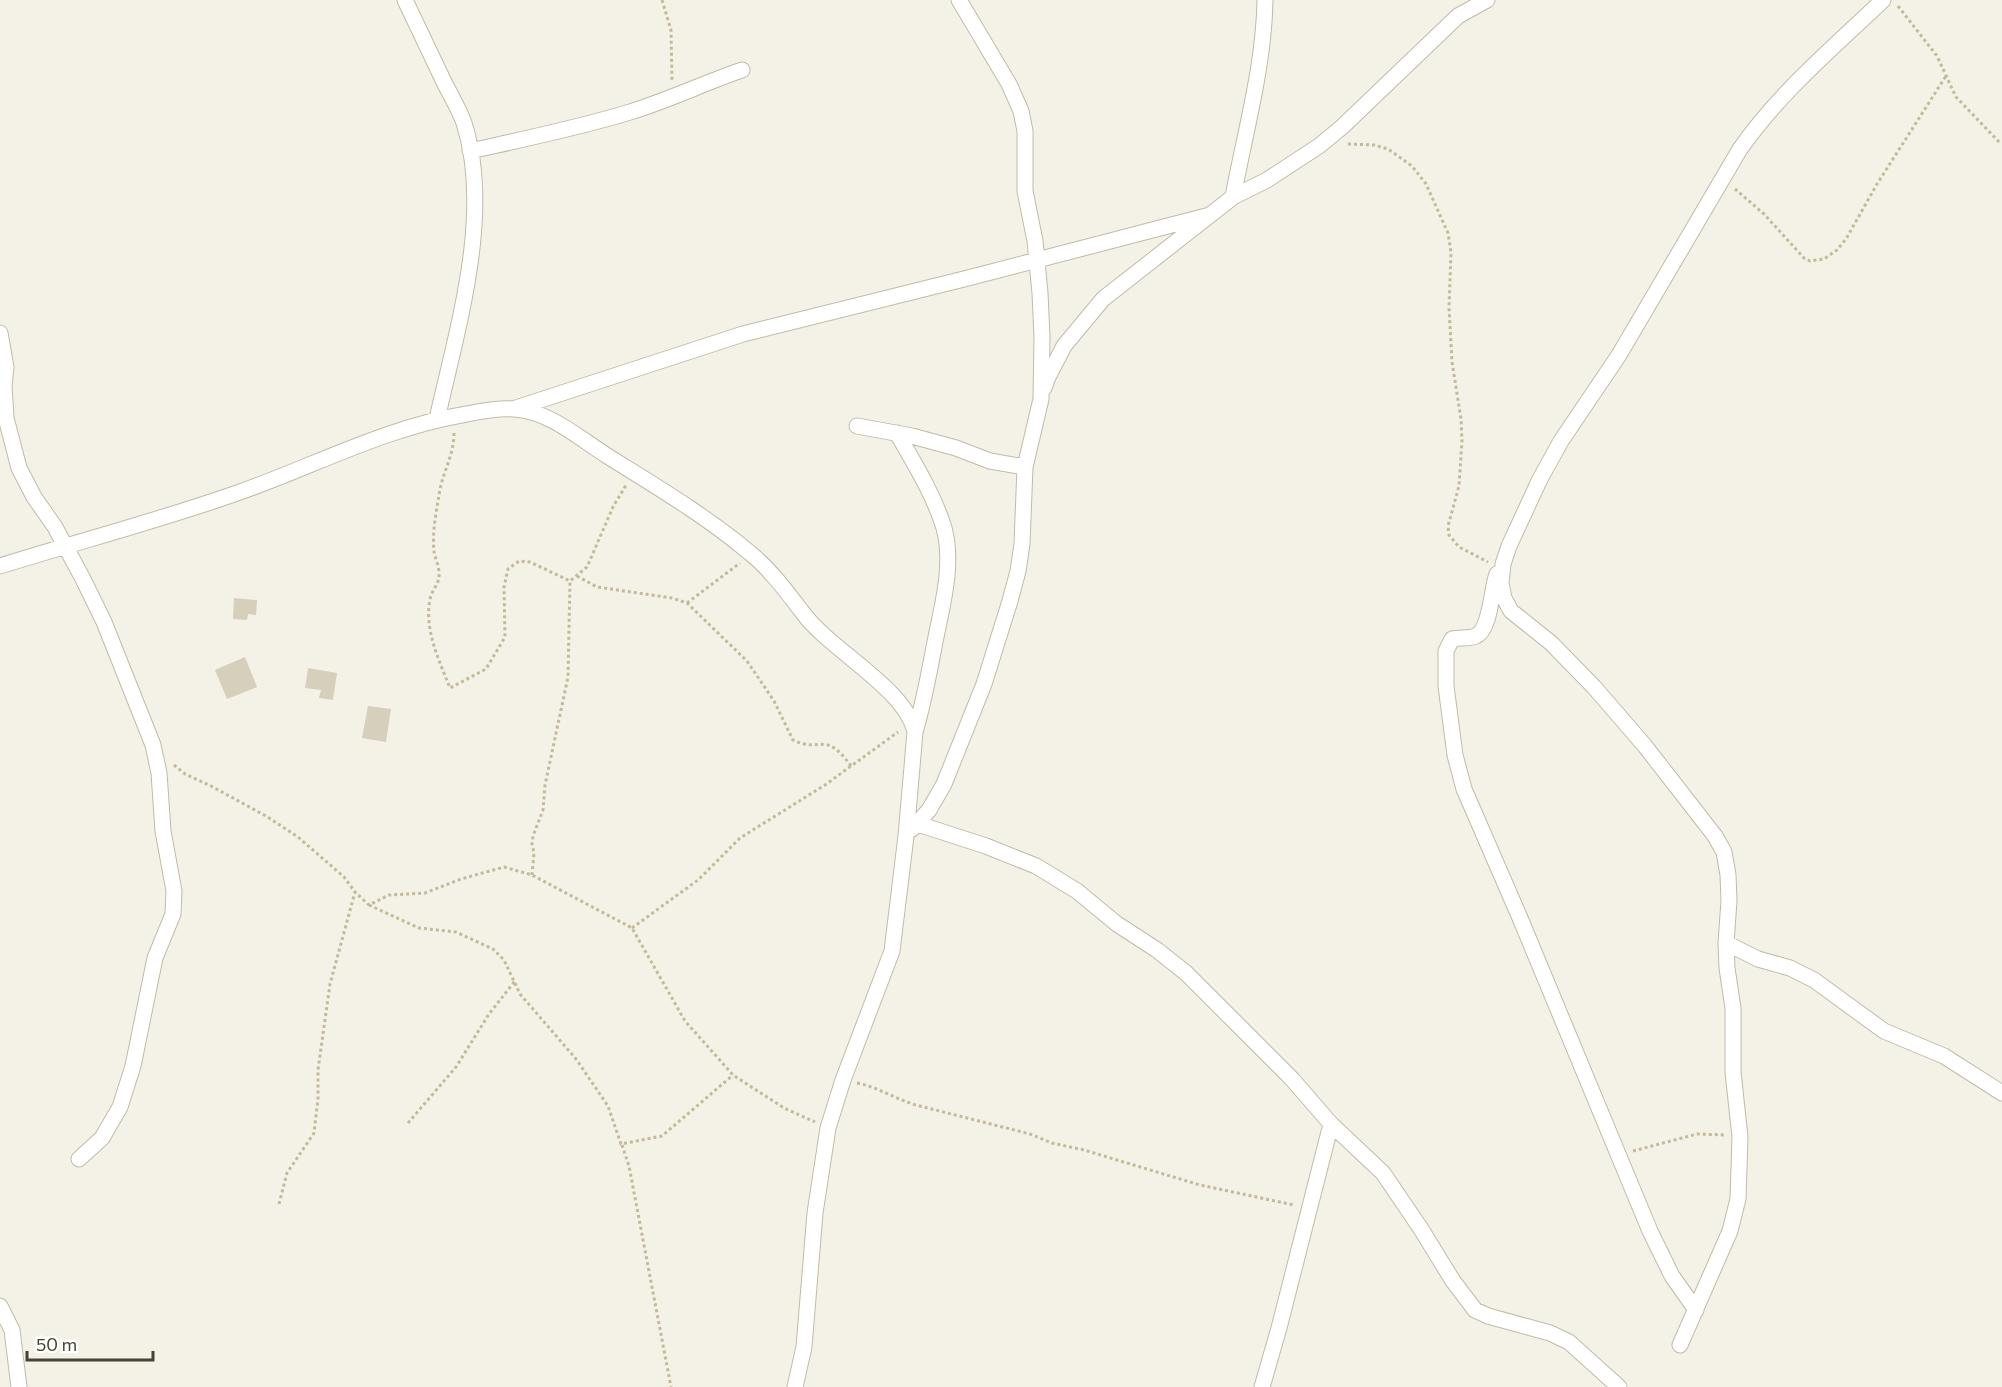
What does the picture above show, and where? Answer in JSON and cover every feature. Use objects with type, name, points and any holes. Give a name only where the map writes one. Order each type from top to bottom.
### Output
[{"type":"street","points":[[405,0],[463,123],[470,151],[475,211],[467,285],[437,419]]},
{"type":"street","points":[[959,0],[1009,84],[1021,111],[1025,131],[1025,191],[1038,259],[1042,337],[1041,399]]},
{"type":"street","points":[[1233,197],[1259,60],[1265,0]]},
{"type":"street","points":[[906,836],[929,810],[944,784],[984,684],[1018,571],[1022,544],[1025,467],[1041,399],[1048,377],[1064,345],[1103,299],[1233,197],[1267,180],[1319,146],[1458,16],[1487,0]]},
{"type":"street","points":[[1696,1310],[1684,1296],[1650,1232],[1464,789],[1455,755],[1446,686],[1446,651],[1452,639],[1476,636],[1481,632],[1486,622],[1494,582],[1520,520],[1561,441],[1619,356],[1740,149],[1758,123],[1808,71],[1883,0]]},
{"type":"street","points":[[470,151],[564,130],[630,112],[742,70]]},
{"type":"street","points":[[514,409],[743,334],[1210,215]]},
{"type":"street","points":[[0,333],[6,367],[4,386],[6,418],[19,468],[34,497],[66,546],[104,622],[153,745],[159,773],[164,831],[174,891],[175,903],[155,958],[133,1066],[120,1107],[102,1138],[79,1159]]},
{"type":"street","points":[[0,566],[141,525],[242,492],[383,435],[437,419],[490,410],[514,409],[532,412],[548,419],[688,507],[751,554],[812,625],[895,699],[914,727]]},
{"type":"street","points":[[857,426],[934,442],[990,461],[1025,467]]},
{"type":"street","points":[[795,1387],[804,1347],[815,1213],[828,1128],[843,1080],[891,951],[906,836],[914,727],[926,692],[946,579],[947,548],[944,529],[934,502],[897,433]]},
{"type":"street","points":[[1502,565],[1500,582],[1504,598],[1512,611],[1551,643],[1594,687],[1645,746],[1715,836],[1724,852],[1729,901],[1727,968],[1733,1008],[1733,1072],[1740,1137],[1738,1200],[1730,1232],[1680,1345]]},
{"type":"street","points":[[918,824],[986,846],[1036,866],[1077,891],[1117,924],[1157,950],[1186,973],[1292,1079],[1331,1124],[1383,1173],[1453,1281],[1475,1310],[1488,1316],[1550,1333],[1569,1342],[1619,1387]]},
{"type":"street","points":[[1726,943],[1758,959],[1790,968],[1814,980],[1884,1031],[1944,1056],[2002,1093]]},
{"type":"street","points":[[1262,1387],[1331,1124]]},
{"type":"street","points":[[0,1306],[12,1330],[19,1387]]},
{"type":"path","points":[[662,0],[671,30],[671,70],[675,97]]},
{"type":"path","points":[[1893,0],[1937,56],[1956,98],[2001,144]]},
{"type":"path","points":[[1723,179],[1764,214],[1804,258],[1810,261],[1824,259],[1837,250],[1846,239],[1877,184],[1946,76]]},
{"type":"path","points":[[1344,144],[1374,145],[1388,149],[1412,166],[1426,184],[1448,233],[1451,252],[1449,308],[1452,362],[1462,441],[1459,486],[1448,526],[1449,535],[1459,547],[1476,557],[1502,565]]},
{"type":"path","points":[[453,416],[454,440],[451,459],[444,472],[434,544],[440,572],[437,586],[430,597],[429,620],[432,643],[450,688],[486,669],[505,637],[504,587],[508,569],[519,561],[530,562],[570,581]]},
{"type":"path","points":[[532,875],[534,852],[532,836],[543,810],[545,785],[568,677],[570,581],[587,567],[613,507],[634,472]]},
{"type":"path","points":[[687,603],[751,554]]},
{"type":"path","points":[[576,576],[597,587],[672,598],[687,603],[747,661],[774,701],[793,740],[800,744],[832,746],[840,752],[850,766]]},
{"type":"path","points":[[632,928],[698,880],[740,838],[914,727]]},
{"type":"path","points":[[153,745],[185,774],[266,816],[298,837],[344,877],[369,905],[419,928],[456,932],[477,940],[493,949],[504,960],[520,994],[576,1059],[609,1106],[629,1166],[671,1387]]},
{"type":"path","points":[[369,905],[389,895],[425,893],[461,879],[504,867],[532,875],[632,928],[685,1021],[733,1076],[784,1108],[828,1128]]},
{"type":"path","points":[[279,1204],[287,1173],[314,1132],[318,1099],[318,1070],[330,984],[355,892]]},
{"type":"path","points":[[408,1123],[456,1067],[489,1014],[515,981]]},
{"type":"path","points":[[621,1144],[662,1136],[733,1076]]},
{"type":"path","points":[[843,1080],[877,1088],[899,1100],[1030,1134],[1052,1143],[1084,1150],[1200,1185],[1309,1209]]},
{"type":"path","points":[[1618,1155],[1697,1134],[1740,1137]]},
{"type":"building","points":[[234,598],[257,600],[256,615],[248,614],[247,620],[233,619]]},
{"type":"building","points":[[245,657],[257,687],[227,699],[215,670]]},
{"type":"building","points":[[308,668],[337,673],[333,700],[319,698],[321,690],[305,688]]},
{"type":"building","points":[[368,706],[391,709],[386,742],[362,738]]}]
